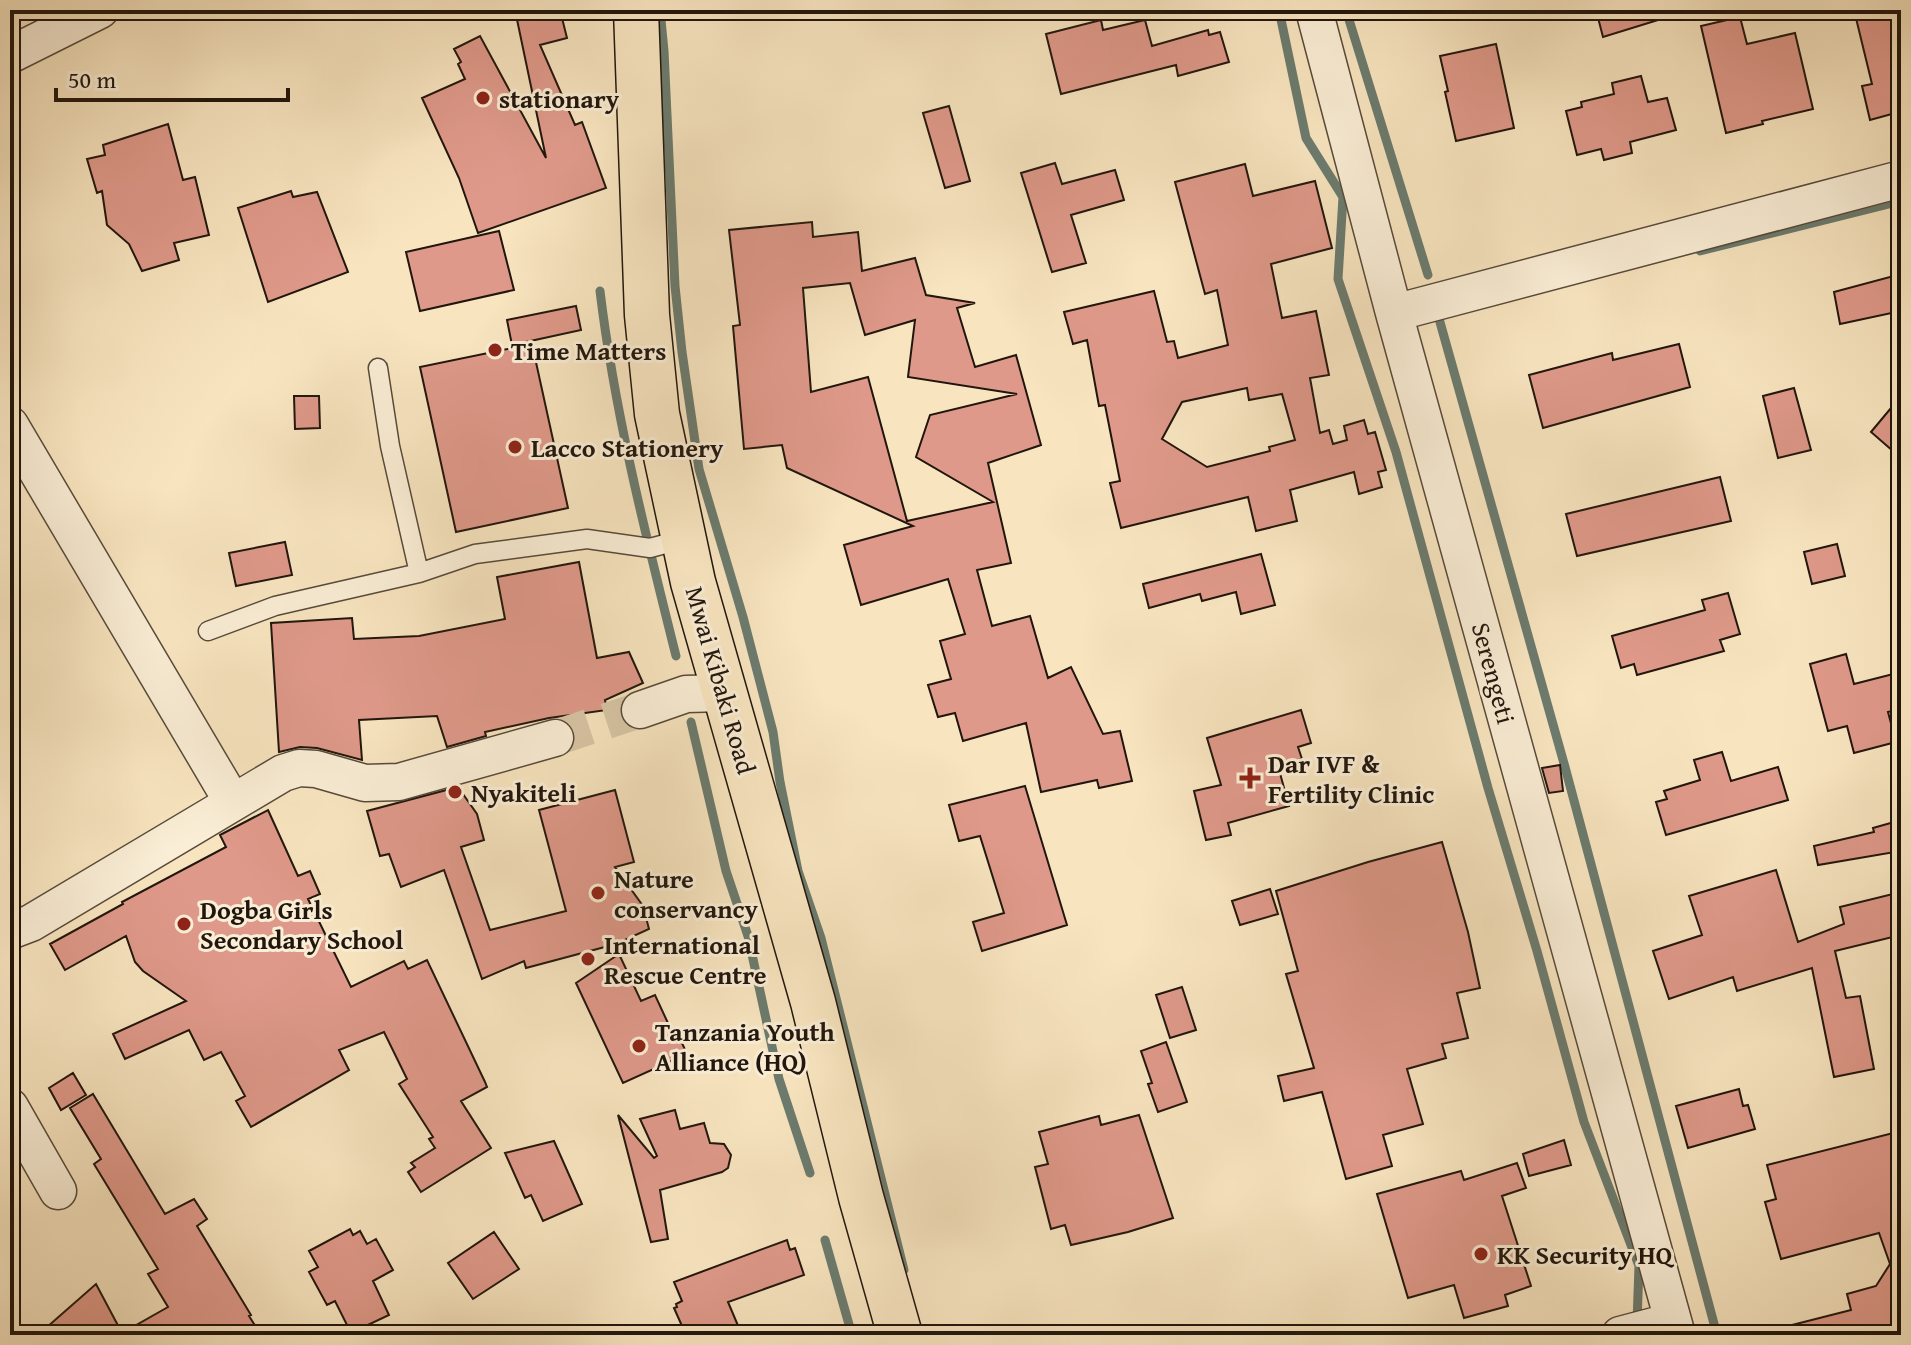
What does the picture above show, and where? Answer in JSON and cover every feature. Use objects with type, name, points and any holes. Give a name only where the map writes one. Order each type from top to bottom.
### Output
[{"type":"main road","name":"Mwai Kibaki Road","points":[[636,10],[647,315],[657,414],[684,539],[724,693],[813,1002],[861,1197],[900,1335]]},
{"type":"street","points":[[10,55],[100,10]]},
{"type":"street","name":"Serengeti","points":[[1314,10],[1394,313],[1675,1328]]},
{"type":"street","points":[[1394,313],[1901,179]]},
{"type":"street","points":[[10,425],[232,801]]},
{"type":"street","points":[[640,710],[686,694],[724,693]]},
{"type":"street","points":[[10,931],[31,923],[283,773],[299,768],[316,769],[365,783],[399,782],[555,738]]},
{"type":"street","points":[[10,1107],[58,1191]]},
{"type":"street","points":[[1620,1335],[1675,1328]]},
{"type":"lane","points":[[378,368],[390,446],[419,573]]},
{"type":"lane","points":[[208,631],[275,606],[419,573],[475,554],[587,539],[650,548],[684,539]]},
{"type":"building","points":[[515,10],[560,10],[567,38],[540,45],[575,125],[582,122],[606,188],[478,233],[459,178],[422,98],[465,79],[454,49],[480,36],[546,158]]},
{"type":"building","points":[[1596,10],[1670,10],[1671,16],[1603,37]]},
{"type":"building","points":[[1854,10],[1901,10],[1901,92],[1895,94],[1899,112],[1870,120],[1862,86],[1872,84]]},
{"type":"building","points":[[1740,17],[1747,44],[1795,33],[1813,109],[1726,133],[1701,26]]},
{"type":"building","points":[[1101,20],[1103,30],[1145,20],[1152,46],[1208,30],[1209,35],[1220,32],[1229,62],[1178,76],[1176,65],[1061,94],[1046,34]]},
{"type":"building","points":[[1496,44],[1514,128],[1456,141],[1440,56]]},
{"type":"building","points":[[1641,76],[1648,102],[1667,98],[1676,130],[1630,142],[1632,153],[1604,160],[1601,149],[1577,155],[1566,111],[1582,107],[1581,102],[1614,94],[1612,83]]},
{"type":"building","points":[[949,106],[970,181],[945,188],[923,113]]},
{"type":"building","points":[[168,124],[183,180],[195,177],[209,235],[174,243],[179,260],[142,271],[129,244],[107,225],[102,191],[97,193],[87,159],[105,155],[103,145]]},
{"type":"building","points":[[1055,163],[1062,184],[1115,170],[1124,200],[1071,215],[1086,263],[1052,272],[1021,173]]},
{"type":"building","points":[[1245,164],[1253,196],[1315,181],[1332,248],[1271,264],[1282,318],[1316,311],[1329,375],[1310,378],[1320,433],[1329,430],[1333,444],[1347,440],[1344,426],[1364,420],[1368,434],[1375,432],[1386,470],[1378,472],[1382,487],[1359,494],[1354,472],[1290,490],[1297,521],[1256,531],[1248,497],[1121,528],[1110,483],[1120,481],[1105,405],[1099,406],[1087,340],[1073,344],[1064,312],[1154,291],[1167,342],[1174,341],[1178,358],[1228,345],[1217,290],[1205,294],[1175,182]],"holes":[[[1247,388],[1249,400],[1282,394],[1295,440],[1269,447],[1270,451],[1207,467],[1162,439],[1182,402]]]},
{"type":"building","points":[[291,191],[293,197],[317,192],[348,272],[268,302],[238,208]]},
{"type":"building","points":[[812,222],[813,237],[858,232],[862,271],[915,258],[926,295],[975,303],[957,308],[975,367],[1016,355],[1041,445],[988,463],[1011,563],[977,570],[992,626],[1030,616],[1048,678],[1071,667],[1103,734],[1120,731],[1132,781],[1099,788],[1097,780],[1041,792],[1026,723],[963,741],[955,713],[938,717],[928,685],[951,679],[940,641],[965,634],[948,579],[861,605],[844,545],[913,526],[787,468],[782,445],[744,449],[733,326],[740,325],[729,230]],"holes":[[[850,283],[865,335],[915,320],[908,377],[1017,394],[930,415],[916,457],[993,502],[907,521],[868,377],[811,392],[803,288]]]},
{"type":"building","points":[[499,231],[514,290],[420,311],[406,252]]},
{"type":"building","points":[[1901,274],[1901,311],[1840,324],[1834,292]]},
{"type":"building","points":[[576,306],[581,330],[512,345],[507,320]]},
{"type":"building","points":[[532,344],[568,508],[456,532],[420,367]]},
{"type":"building","points":[[1679,344],[1690,387],[1543,428],[1529,375],[1612,353],[1613,360]]},
{"type":"building","points":[[1794,388],[1811,450],[1778,458],[1763,396]]},
{"type":"building","points":[[294,396],[319,396],[320,428],[295,429]]},
{"type":"building","points":[[1901,396],[1901,458],[1871,432]]},
{"type":"building","points":[[1720,477],[1731,521],[1577,556],[1566,514]]},
{"type":"building","points":[[285,542],[292,575],[236,586],[229,553]]},
{"type":"building","points":[[1837,544],[1845,576],[1812,584],[1804,552]]},
{"type":"building","points":[[1261,554],[1275,605],[1241,614],[1236,592],[1202,601],[1200,594],[1149,608],[1143,584]]},
{"type":"building","points":[[579,562],[597,658],[629,652],[643,683],[605,700],[607,710],[549,718],[485,732],[486,736],[447,747],[437,716],[359,720],[362,760],[317,748],[300,747],[279,752],[271,623],[352,618],[354,639],[419,636],[505,619],[497,577]]},
{"type":"building","points":[[1728,593],[1740,634],[1720,640],[1724,651],[1637,675],[1634,664],[1621,668],[1612,636],[1705,610],[1702,600]]},
{"type":"building","points":[[1846,654],[1854,684],[1901,672],[1901,709],[1888,712],[1896,742],[1854,753],[1847,726],[1828,731],[1810,664]]},
{"type":"building","name":"Dar IVF & Fertility Clinic","points":[[1301,710],[1311,743],[1298,747],[1302,759],[1278,766],[1289,806],[1228,823],[1231,835],[1206,840],[1194,791],[1221,785],[1207,738]]},
{"type":"building","points":[[1722,752],[1731,781],[1778,767],[1788,800],[1666,835],[1656,802],[1667,799],[1664,791],[1700,780],[1694,760]]},
{"type":"building","points":[[1560,765],[1563,791],[1549,793],[1542,768]]},
{"type":"building","points":[[1025,786],[1067,925],[982,951],[973,922],[1004,913],[980,836],[959,841],[949,805]]},
{"type":"building","points":[[458,787],[477,814],[484,840],[461,847],[490,930],[566,911],[539,810],[615,790],[634,862],[615,867],[643,906],[649,929],[616,944],[526,968],[524,961],[482,979],[444,870],[401,887],[389,854],[380,856],[367,811]]},
{"type":"building","points":[[268,810],[298,876],[310,871],[320,894],[308,899],[351,987],[404,961],[408,969],[427,960],[485,1082],[487,1087],[461,1101],[491,1148],[421,1192],[408,1172],[415,1167],[411,1163],[435,1148],[429,1139],[433,1137],[399,1084],[407,1079],[384,1032],[339,1050],[349,1070],[251,1127],[236,1101],[245,1096],[221,1052],[204,1060],[189,1030],[125,1059],[113,1034],[186,1001],[143,971],[135,962],[126,936],[65,970],[50,944],[226,847],[220,835]]},
{"type":"building","points":[[1901,820],[1901,851],[1818,865],[1814,846],[1874,832],[1873,828]]},
{"type":"building","points":[[1442,842],[1468,932],[1480,988],[1457,993],[1468,1038],[1442,1044],[1446,1058],[1407,1069],[1423,1124],[1383,1135],[1392,1166],[1346,1179],[1322,1092],[1284,1101],[1278,1076],[1314,1068],[1286,974],[1298,971],[1276,891]]},
{"type":"building","points":[[1776,870],[1798,942],[1844,924],[1840,907],[1901,892],[1901,935],[1835,951],[1846,998],[1860,996],[1874,1069],[1834,1077],[1812,968],[1737,991],[1733,977],[1669,999],[1653,951],[1702,935],[1689,896]]},
{"type":"building","points":[[1270,889],[1278,914],[1240,925],[1232,901]]},
{"type":"building","points":[[619,954],[641,1001],[655,995],[673,1034],[677,1032],[687,1054],[623,1083],[576,983]]},
{"type":"building","points":[[1182,987],[1196,1030],[1170,1038],[1156,995]]},
{"type":"building","points":[[1166,1042],[1187,1102],[1158,1112],[1141,1051]]},
{"type":"building","points":[[73,1073],[86,1095],[61,1110],[49,1088]]},
{"type":"building","points":[[1739,1089],[1743,1106],[1748,1105],[1755,1129],[1688,1148],[1676,1106]]},
{"type":"building","points":[[93,1094],[165,1214],[194,1199],[207,1219],[197,1226],[261,1335],[38,1335],[96,1284],[122,1333],[168,1307],[148,1274],[158,1269],[94,1164],[101,1159],[70,1108]]},
{"type":"building","points":[[675,1110],[680,1129],[704,1123],[710,1143],[724,1144],[731,1155],[728,1168],[722,1172],[660,1190],[668,1239],[651,1242],[618,1115],[654,1158],[657,1156],[640,1119]]},
{"type":"building","points":[[1139,1115],[1173,1218],[1071,1245],[1065,1225],[1051,1229],[1035,1167],[1048,1164],[1039,1132],[1099,1116],[1101,1125]]},
{"type":"building","points":[[1901,1131],[1901,1335],[1789,1335],[1788,1326],[1851,1310],[1847,1294],[1876,1286],[1890,1264],[1879,1233],[1781,1259],[1765,1202],[1776,1199],[1767,1165]]},
{"type":"building","points":[[1564,1140],[1571,1165],[1529,1176],[1523,1154]]},
{"type":"building","points":[[554,1141],[582,1204],[543,1221],[531,1195],[525,1198],[505,1153]]},
{"type":"building","points":[[1517,1163],[1526,1188],[1502,1196],[1531,1286],[1505,1295],[1508,1306],[1464,1318],[1454,1285],[1408,1298],[1377,1194],[1461,1171],[1464,1180]]},
{"type":"building","points":[[350,1229],[353,1235],[360,1231],[367,1244],[376,1239],[393,1270],[373,1281],[389,1315],[351,1333],[335,1301],[327,1305],[309,1272],[318,1267],[309,1251]]},
{"type":"building","points":[[494,1232],[519,1269],[473,1299],[448,1263]]},
{"type":"building","points":[[787,1240],[790,1250],[795,1248],[804,1275],[728,1302],[742,1335],[686,1335],[674,1308],[682,1301],[674,1282]]},
{"type":"waterway","points":[[660,10],[675,286],[699,469],[773,732],[798,871],[821,938],[904,1270]]},
{"type":"waterway","points":[[1279,10],[1306,138],[1343,197],[1338,279],[1396,452],[1584,1122],[1639,1266],[1637,1323]]},
{"type":"waterway","points":[[1346,10],[1428,275]]},
{"type":"waterway","points":[[1700,251],[1901,201]]},
{"type":"waterway","points":[[600,291],[623,429],[676,656]]},
{"type":"waterway","points":[[1445,313],[1438,315],[1565,767],[1717,1335]]},
{"type":"waterway","points":[[691,722],[726,871],[748,936],[779,1079],[810,1173]]},
{"type":"waterway","points":[[825,1240],[852,1335]]},
{"type":"waterway","points":[[1589,1335],[1614,1331]]},
{"type":"tunnel","points":[[555,738],[640,710]]},
{"type":"place","name":"stationary","points":[[483,98]]},
{"type":"place","name":"Time Matters","points":[[495,350]]},
{"type":"place","name":"Lacco Stationery","points":[[515,447]]},
{"type":"place","name":"Dar IVF & Fertility Clinic","points":[[1250,778]]},
{"type":"place","name":"Nyakiteli","points":[[455,792]]},
{"type":"place","name":"Nature conservancy","points":[[598,893]]},
{"type":"place","name":"Dogba Girls Secondary School","points":[[184,924]]},
{"type":"place","name":"International Rescue Centre","points":[[588,959]]},
{"type":"place","name":"Tanzania Youth Alliance (HQ)","points":[[639,1046]]},
{"type":"place","name":"KK Security HQ","points":[[1481,1254]]}]
